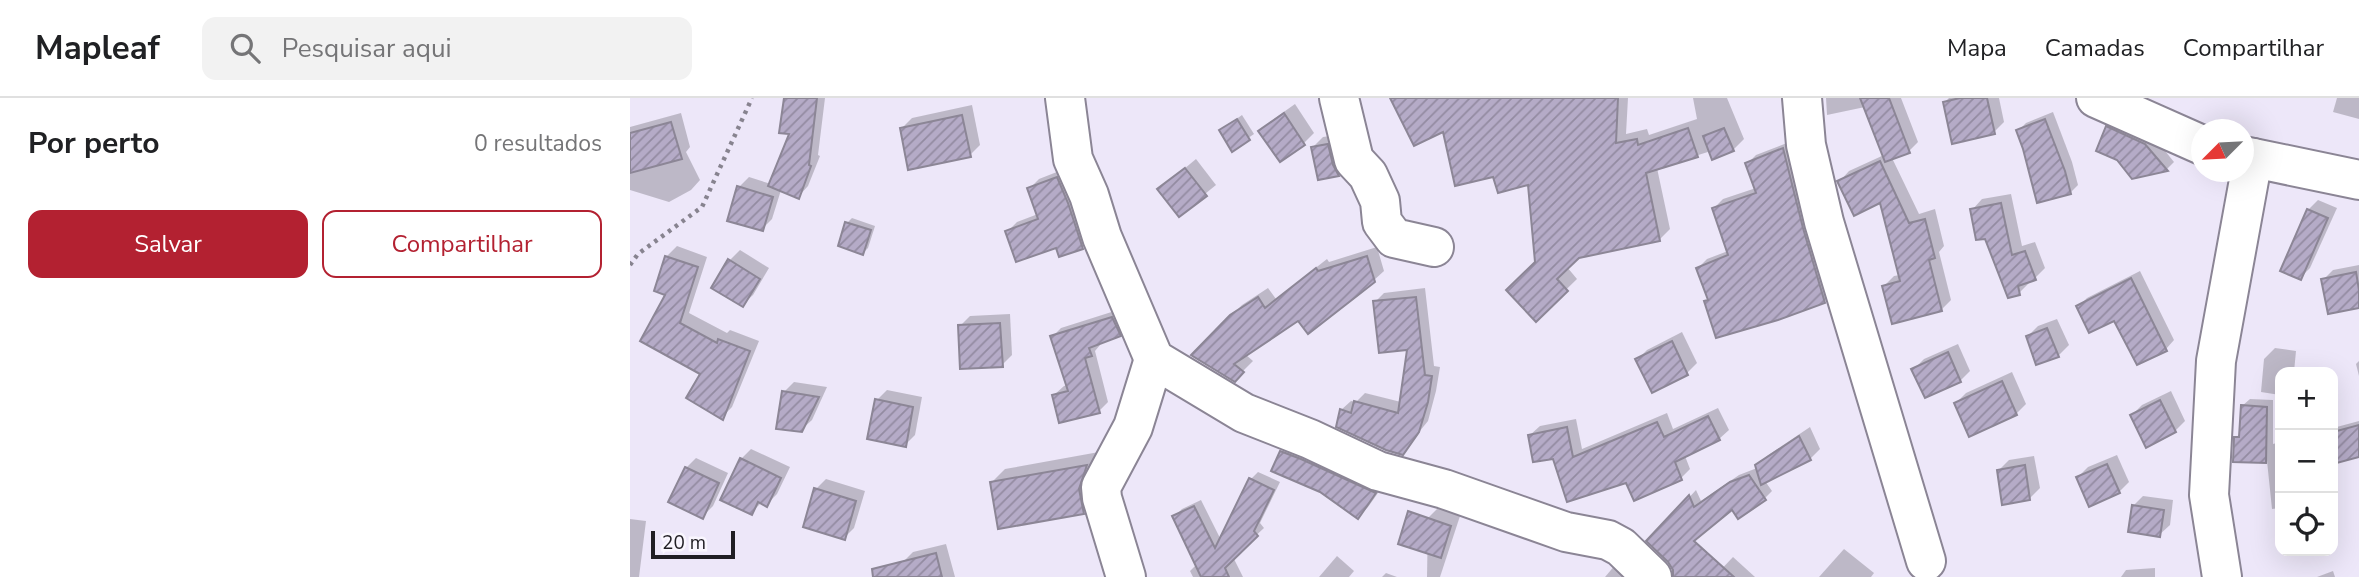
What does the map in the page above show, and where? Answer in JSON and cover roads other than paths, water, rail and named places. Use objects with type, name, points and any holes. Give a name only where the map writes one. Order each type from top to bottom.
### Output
[{"type":"street","points":[[1065,98],[1073,159],[1089,195],[1102,237],[1154,359],[1244,413],[1310,439],[1378,471],[1444,489],[1566,532],[1608,540],[1621,547],[1652,577]]},
{"type":"street","points":[[1339,98],[1354,160],[1368,175],[1380,201],[1382,222],[1394,238],[1434,247]]},
{"type":"street","points":[[1802,98],[1806,145],[1824,222],[1926,561]]},
{"type":"street","points":[[2096,98],[2191,140]]},
{"type":"street","points":[[2254,158],[2359,180]]},
{"type":"street","points":[[2222,577],[2209,495],[2216,360],[2244,182]]},
{"type":"street","points":[[1126,577],[1101,487],[1133,427],[1154,359]]}]
